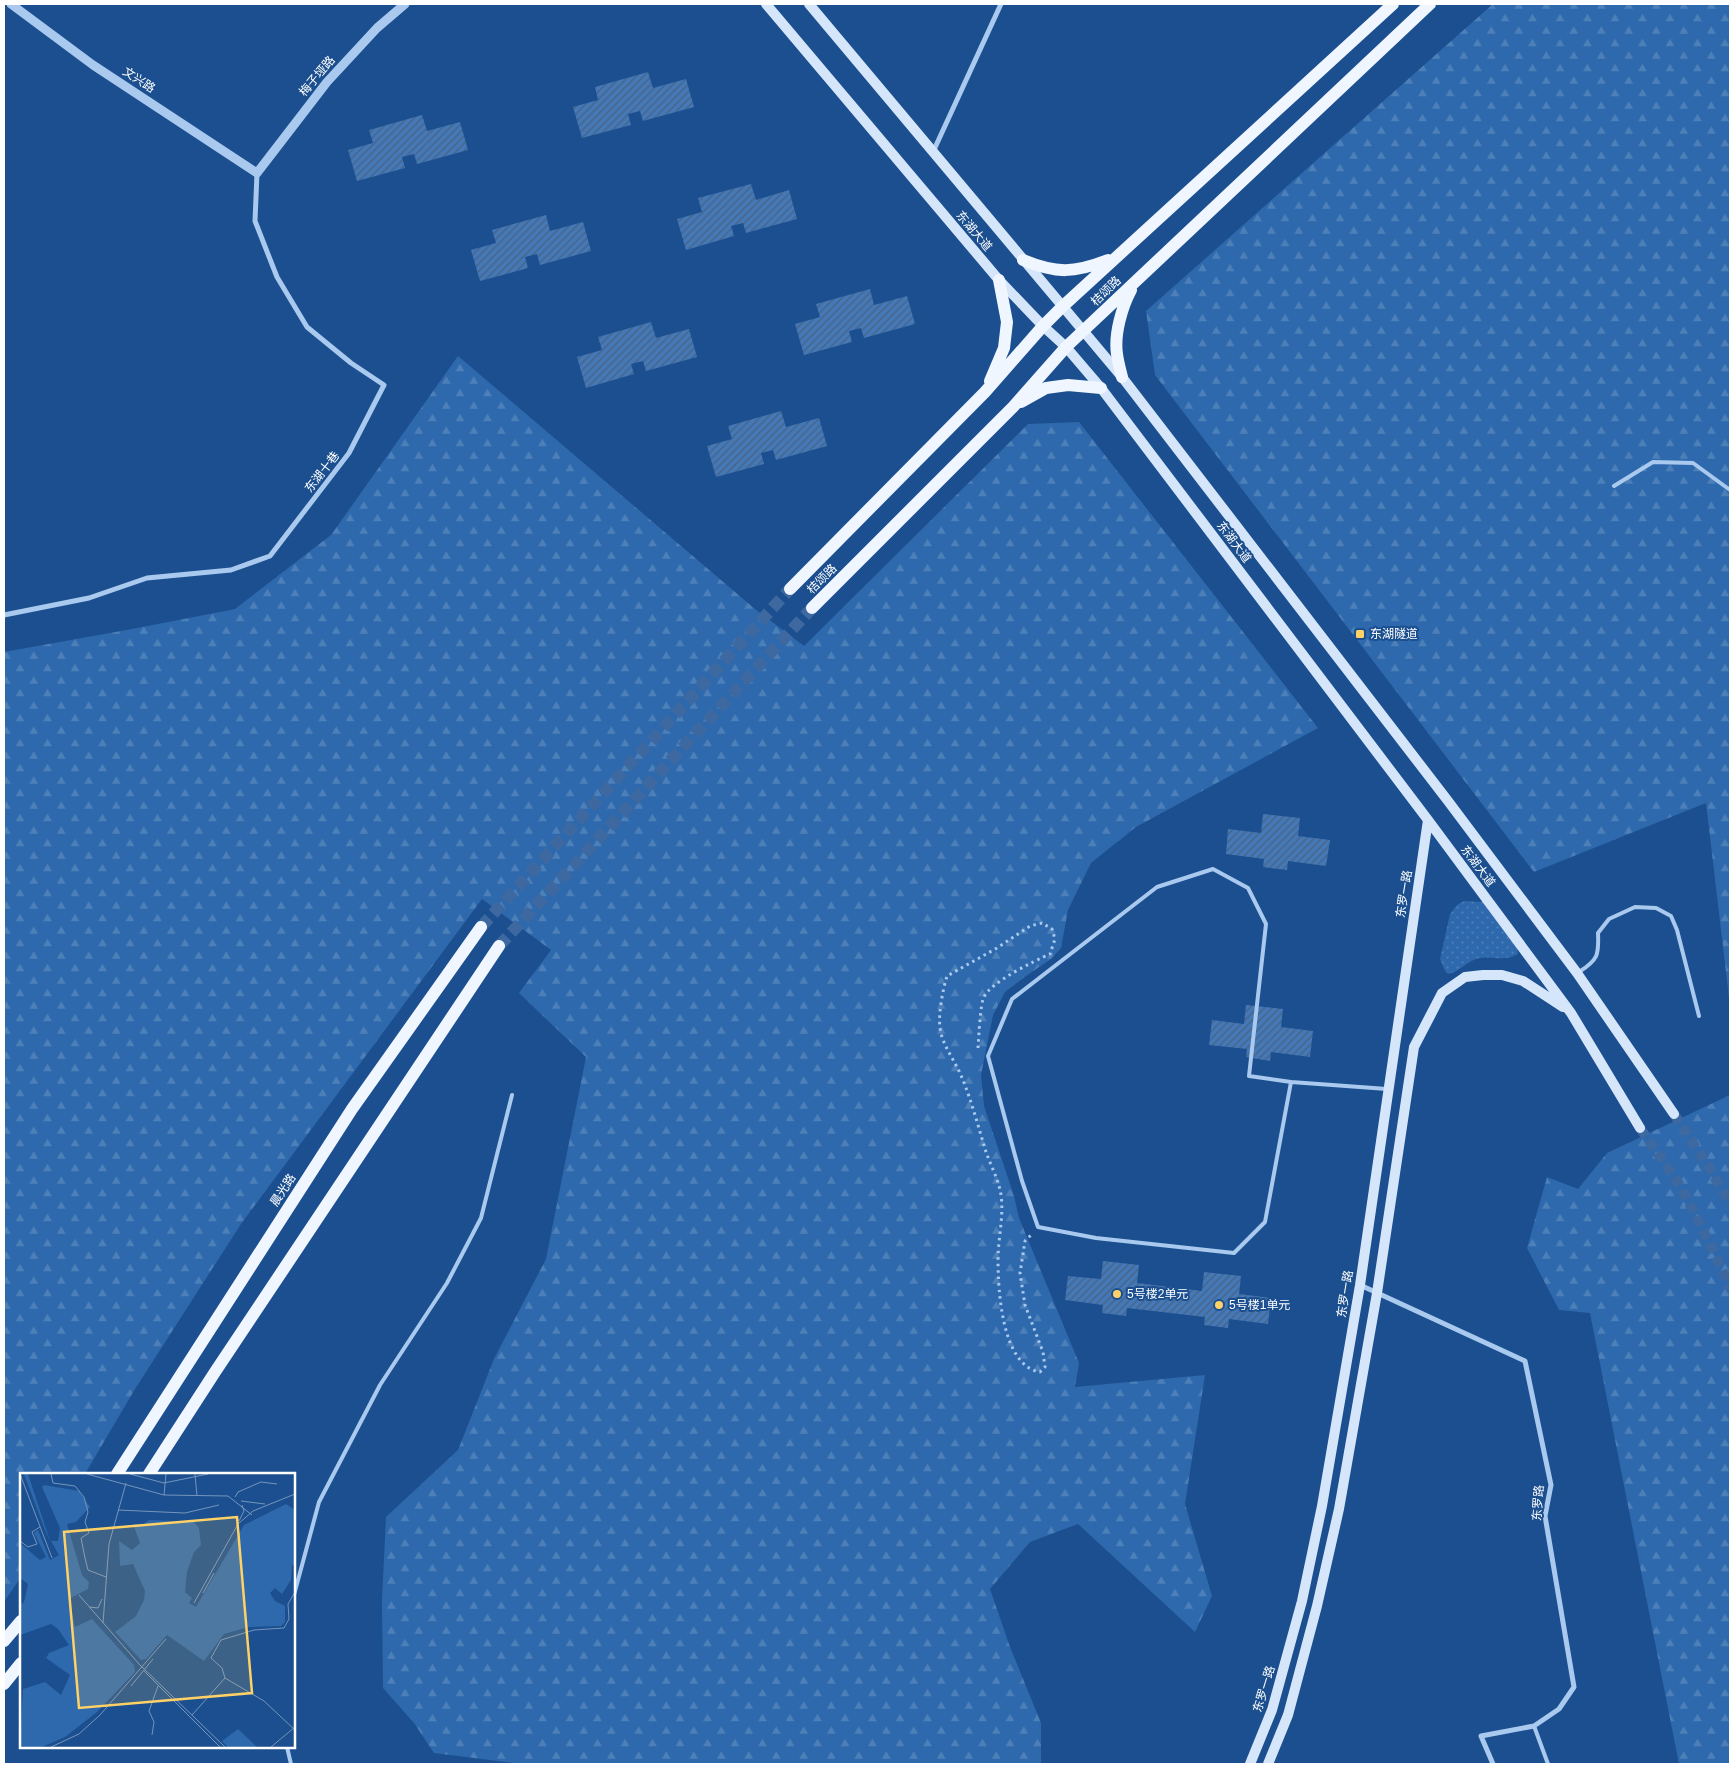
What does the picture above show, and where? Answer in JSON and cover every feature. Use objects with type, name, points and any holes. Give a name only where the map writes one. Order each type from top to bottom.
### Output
[{"type":"main road","name":"东湖大道","points":[[766,4],[999,280],[1066,347],[1102,388],[1571,1013],[1640,1128]]},
{"type":"main road","name":"东湖大道","points":[[808,4],[1122,377],[1577,973],[1674,1114]]},
{"type":"main road","name":"桔颂路","points":[[790,589],[985,392],[1062,307],[1393,4]]},
{"type":"main road","name":"桔颂路","points":[[812,608],[1013,407],[1066,347],[1430,4]]},
{"type":"main road","points":[[1023,260],[1040,267],[1061,270],[1084,269],[1115,257]]},
{"type":"main road","points":[[985,392],[1004,348],[1008,322],[999,280]]},
{"type":"main road","points":[[1122,377],[1116,352],[1119,326],[1124,304],[1136,281]]},
{"type":"main road","points":[[1013,407],[1046,388],[1068,385],[1102,388]]},
{"type":"main road","name":"东罗一路","points":[[1250,1764],[1272,1710],[1302,1601],[1322,1506],[1360,1285],[1387,1089],[1428,820]]},
{"type":"main road","name":"晨光路","points":[[118,1473],[352,1109],[481,927]]},
{"type":"main road","points":[[150,1473],[499,946]]},
{"type":"main road","points":[[1268,1764],[1288,1715],[1319,1597],[1339,1509],[1377,1293],[1414,1047],[1442,993],[1465,977],[1483,974],[1502,975],[1523,981],[1571,1013]]},
{"type":"main road","points":[[4,1641],[20,1622]]},
{"type":"main road","points":[[4,1684],[20,1665]]},
{"type":"street","name":"文兴路","points":[[11,4],[93,65],[257,173]]},
{"type":"street","name":"梅子垭路","points":[[257,173],[327,82],[378,28],[405,4]]},
{"type":"street","points":[[933,153],[1001,4]]},
{"type":"street","name":"东湖十巷","points":[[4,615],[89,598],[147,578],[230,570],[270,556],[349,453],[384,385],[351,363],[307,327],[276,277],[255,221],[257,173]]},
{"type":"street","name":"东罗路","points":[[1360,1285],[1525,1361],[1551,1485],[1544,1516],[1574,1687],[1559,1709],[1534,1726],[1481,1736],[1493,1764]]},
{"type":"lane","points":[[1614,486],[1653,462],[1693,463],[1730,490]]},
{"type":"lane","points":[[1292,1082],[1266,1222],[1234,1252],[1096,1238],[1038,1227],[1022,1181],[988,1056],[1012,999],[1157,887],[1213,869],[1248,888],[1266,924],[1249,1076],[1292,1082],[1387,1089]]},
{"type":"lane","points":[[1577,973],[1592,964],[1599,952],[1598,933],[1609,920],[1635,907],[1656,908],[1671,916],[1678,930],[1700,1016]]},
{"type":"lane","points":[[295,1591],[319,1502],[380,1385],[447,1282],[481,1218],[512,1095]]},
{"type":"lane","points":[[1534,1726],[1548,1764]]},
{"type":"lane","points":[[287,1748],[290,1764]]},
{"type":"green space","points":[[1493,4],[1730,4],[1730,1006],[1706,803],[1534,872],[1155,375],[1146,311]]},
{"type":"green space","points":[[458,356],[755,609],[804,646],[1028,424],[1079,422],[1318,728],[1136,827],[1091,863],[1068,910],[1061,948],[1051,959],[1005,992],[993,1015],[981,1075],[984,1106],[1014,1196],[1019,1218],[1079,1363],[1075,1387],[1205,1375],[1185,1504],[1212,1596],[1195,1632],[1078,1524],[1030,1542],[990,1589],[1010,1647],[1041,1723],[1041,1764],[523,1764],[434,1753],[414,1723],[383,1688],[382,1600],[386,1517],[458,1450],[494,1359],[546,1259],[586,1057],[519,993],[551,950],[482,899],[241,1224],[135,1389],[86,1473],[20,1473],[20,1578],[4,1602],[4,652],[235,609],[331,535]]},
{"type":"green space","points":[[1464,901],[1483,902],[1517,948],[1518,954],[1507,958],[1487,957],[1476,959],[1448,974],[1440,959],[1450,914],[1457,905]]},
{"type":"green space","points":[[1730,1095],[1730,1764],[1679,1764],[1590,1313],[1559,1310],[1527,1248],[1547,1177],[1578,1189],[1607,1153]]},
{"type":"building","points":[[648,72],[653,88],[686,79],[694,107],[643,121],[640,111],[628,114],[631,125],[582,138],[573,107],[598,100],[595,87]]},
{"type":"building","points":[[422,115],[427,131],[460,122],[468,150],[417,164],[414,154],[402,157],[405,168],[357,181],[348,150],[373,143],[369,130]]},
{"type":"building","points":[[751,184],[756,200],[789,190],[797,219],[746,233],[743,223],[731,226],[734,236],[686,250],[677,219],[702,212],[698,198]]},
{"type":"building","points":[[546,215],[550,231],[583,222],[591,251],[540,265],[537,254],[525,257],[528,268],[480,281],[471,250],[496,243],[492,230]]},
{"type":"building","points":[[870,289],[874,305],[907,296],[915,324],[864,338],[861,328],[849,331],[852,342],[804,355],[795,324],[820,317],[816,304]]},
{"type":"building","points":[[651,322],[656,338],[689,329],[697,357],[646,371],[643,361],[631,364],[634,374],[586,388],[577,357],[602,350],[598,337]]},
{"type":"building","points":[[781,411],[786,427],[819,418],[827,446],[776,460],[773,450],[761,453],[764,464],[716,477],[707,446],[732,439],[728,426]]},
{"type":"building","points":[[1263,814],[1300,818],[1298,836],[1330,840],[1326,866],[1288,861],[1287,870],[1263,867],[1264,859],[1226,854],[1228,829],[1261,833]]},
{"type":"building","points":[[1246,1005],[1283,1009],[1281,1027],[1313,1031],[1310,1057],[1271,1052],[1270,1061],[1246,1057],[1247,1049],[1209,1045],[1212,1020],[1244,1024]]},
{"type":"building","points":[[1103,1261],[1139,1265],[1137,1283],[1202,1291],[1204,1272],[1241,1276],[1239,1294],[1271,1298],[1268,1324],[1229,1319],[1228,1328],[1204,1325],[1205,1317],[1127,1308],[1126,1316],[1102,1313],[1103,1305],[1065,1300],[1068,1276],[1101,1279]]},
{"type":"tunnel","points":[[481,927],[790,589]]},
{"type":"tunnel","points":[[499,946],[812,608]]},
{"type":"tunnel","points":[[1674,1114],[1710,1169],[1730,1204]]},
{"type":"tunnel","points":[[1640,1128],[1681,1187],[1730,1288]]},
{"type":"place","name":"东湖隧道","points":[[1360,634]]},
{"type":"place","name":"5号楼2单元","points":[[1117,1294]]},
{"type":"place","name":"5号楼1单元","points":[[1219,1305]]}]
